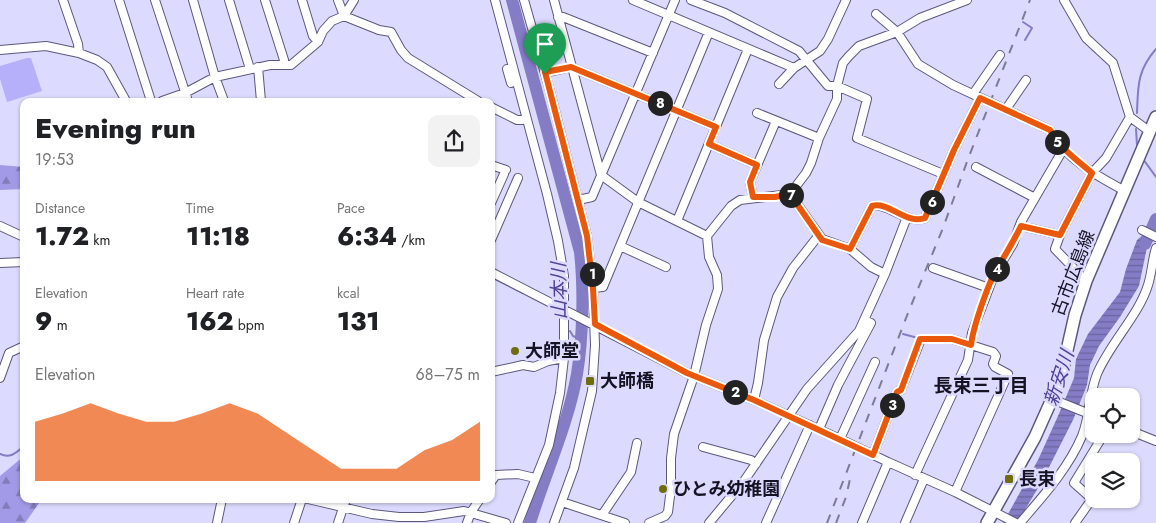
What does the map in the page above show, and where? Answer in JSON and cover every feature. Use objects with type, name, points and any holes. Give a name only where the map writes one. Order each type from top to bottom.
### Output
[{"type":"main road","name":"古市広島線","points":[[987,523],[998,514],[1052,399],[1063,368],[1075,315],[1086,281],[1125,191],[1153,133],[1156,117]]},
{"type":"street","points":[[63,0],[78,44],[79,53]]},
{"type":"street","points":[[119,0],[150,98]]},
{"type":"street","points":[[155,0],[187,98]]},
{"type":"street","points":[[193,0],[223,98]]},
{"type":"street","points":[[229,0],[254,68],[260,98]]},
{"type":"street","points":[[265,0],[284,65]]},
{"type":"street","points":[[302,0],[313,36],[318,42]]},
{"type":"street","points":[[338,0],[344,16],[380,30],[391,32],[408,58],[473,98]]},
{"type":"street","points":[[171,98],[185,93],[215,77],[270,65],[291,65],[318,42],[323,31],[332,21],[344,16],[354,0]]},
{"type":"street","points":[[495,0],[513,81],[547,194],[558,241],[567,310],[560,393],[549,445],[518,523]]},
{"type":"street","points":[[524,0],[545,72],[587,236],[593,288],[592,391],[574,468],[554,523]]},
{"type":"street","points":[[554,0],[601,176],[638,202],[708,236]]},
{"type":"street","points":[[633,0],[794,68]]},
{"type":"street","points":[[578,200],[592,197],[675,0]]},
{"type":"street","points":[[692,0],[725,13],[799,51],[828,86],[837,86],[868,99],[857,138],[943,174]]},
{"type":"street","points":[[779,84],[794,68],[820,51],[828,39],[846,0]]},
{"type":"street","points":[[649,523],[665,516],[668,512],[674,434],[694,376],[706,324],[718,289],[717,275],[709,257],[708,236],[731,206],[740,200],[790,194],[806,173],[837,98],[837,86],[843,64],[859,46],[897,32],[920,18],[967,0]]},
{"type":"street","points":[[1064,0],[1086,38],[1113,63],[1130,117],[1153,133]]},
{"type":"street","points":[[876,14],[897,32],[918,64],[976,96],[1050,130],[1055,139],[1092,173],[1125,191]]},
{"type":"street","points":[[558,17],[653,54]]},
{"type":"street","points":[[593,288],[603,287],[709,32]]},
{"type":"street","points":[[0,50],[46,46],[79,53],[108,67],[124,98]]},
{"type":"street","points":[[676,221],[748,49]]},
{"type":"street","points":[[850,249],[872,206],[878,205],[907,217],[920,220],[925,218],[976,96],[1000,55]]},
{"type":"street","points":[[545,72],[571,67],[716,127]]},
{"type":"street","points":[[508,68],[514,80],[522,120],[541,189],[547,194]]},
{"type":"street","points":[[1006,109],[1026,80]]},
{"type":"street","points":[[495,109],[517,120],[522,120]]},
{"type":"street","points":[[757,113],[819,138]]},
{"type":"street","points":[[1086,281],[1055,249],[1060,235],[1092,173],[1106,158],[1130,117]]},
{"type":"street","points":[[753,197],[750,182],[776,121]]},
{"type":"street","points":[[709,144],[757,165]]},
{"type":"street","points":[[915,475],[968,360],[972,333],[994,275],[1013,244],[1021,222],[1064,148]]},
{"type":"street","points":[[976,167],[1035,198]]},
{"type":"street","points":[[495,168],[504,172],[495,193]]},
{"type":"street","points":[[495,231],[518,178]]},
{"type":"street","points":[[790,194],[822,240],[850,249],[871,268],[885,274]]},
{"type":"street","points":[[709,523],[756,464],[807,389],[859,331],[885,274],[907,217]]},
{"type":"street","points":[[0,226],[20,234]]},
{"type":"street","points":[[1021,226],[1060,235]]},
{"type":"street","points":[[1142,230],[1156,237]]},
{"type":"street","points":[[754,400],[764,340],[777,297],[793,268],[819,235]]},
{"type":"street","points":[[620,246],[666,268]]},
{"type":"street","points":[[1094,388],[1096,375],[1112,345],[1136,309],[1148,285],[1156,248]]},
{"type":"street","points":[[0,263],[20,262]]},
{"type":"street","points":[[932,268],[989,288]]},
{"type":"street","points":[[495,274],[694,376],[819,429],[955,492],[1016,523]]},
{"type":"street","points":[[819,429],[838,385],[871,323],[864,320]]},
{"type":"street","points":[[873,455],[897,392],[901,390],[920,339],[952,339],[993,352],[996,356],[993,364],[995,368],[1008,374],[955,492]]},
{"type":"street","points":[[0,378],[9,353],[20,348]]},
{"type":"street","points":[[495,370],[523,365],[534,367],[548,361],[564,358]]},
{"type":"street","points":[[840,439],[875,362]]},
{"type":"street","points":[[1052,399],[1085,413]]},
{"type":"street","points":[[766,523],[810,425]]},
{"type":"street","points":[[1020,523],[1059,477],[1085,430]]},
{"type":"street","points":[[1140,435],[1156,441]]},
{"type":"street","points":[[1075,523],[1092,499],[1074,483],[1098,443]]},
{"type":"street","points":[[602,515],[630,472],[637,444]]},
{"type":"street","points":[[703,447],[751,460],[756,464]]},
{"type":"street","points":[[862,523],[888,462]]},
{"type":"street","points":[[495,476],[518,474],[535,478]]},
{"type":"street","points":[[905,523],[924,479]]},
{"type":"street","points":[[562,502],[602,515],[616,522],[625,523]]},
{"type":"street","points":[[217,523],[221,503]]},
{"type":"street","points":[[294,523],[301,503]]},
{"type":"street","points":[[326,503],[382,519],[398,517],[423,520],[464,511],[506,523]]},
{"type":"street","points":[[338,523],[344,503]]},
{"type":"street","points":[[467,523],[470,512],[477,503]]},
{"type":"green space","points":[[0,165],[20,167],[20,189],[0,190]]},
{"type":"green space","points":[[20,459],[20,503],[39,503],[25,523],[0,523],[0,476]]},
{"type":"shaded area","points":[[31,58],[42,91],[7,102],[0,79],[0,66]]},
{"type":"shaded area","points":[[1151,228],[1139,286],[1099,346],[1090,365],[1087,385],[1073,420],[1041,483],[1017,523],[1003,523],[1038,460],[1058,416],[1074,378],[1076,359],[1088,334],[1120,292],[1137,240]]},
{"type":"waterway","name":"山本川","points":[[512,0],[580,252],[582,281],[581,345],[573,393],[530,523]]},
{"type":"waterway","points":[[1023,22],[1032,28],[1025,40]]},
{"type":"waterway","points":[[1137,113],[1138,87],[1142,72],[1145,64],[1156,49]]},
{"type":"waterway","points":[[1136,129],[1137,145]]},
{"type":"waterway","points":[[1143,159],[1156,177]]},
{"type":"waterway","name":"新安川","points":[[1145,244],[1156,219]]},
{"type":"waterway","points":[[495,279],[523,293]]},
{"type":"waterway","points":[[570,331],[573,336],[580,339]]},
{"type":"waterway","points":[[903,334],[918,338]]},
{"type":"waterway","points":[[0,454],[10,456],[20,450]]},
{"type":"railway","points":[[827,523],[1030,0]]},
{"type":"railway","points":[[836,523],[846,497],[850,479]]},
{"type":"place","name":"大師堂","points":[[515,351]]},
{"type":"place","name":"大師橋","points":[[590,381]]},
{"type":"place","name":"長束","points":[[1009,479]]},
{"type":"place","name":"ひとみ幼稚園","points":[[663,489]]},
{"type":"district","name":"長束三丁目","points":[[981,385]]},
{"type":"route","points":[[571,67],[716,127],[709,144],[757,165],[750,182],[753,197],[775,197],[790,194],[822,240],[850,249],[872,206],[878,205],[898,214],[920,220],[925,218],[954,150],[980,98],[1050,130],[1055,139],[1092,173],[1060,235],[1021,226],[1013,244],[994,275],[972,333],[971,345],[952,339],[920,339],[901,390],[897,392],[873,455],[754,400],[687,373],[595,324],[587,236],[545,74],[545,72],[571,67]]}]
